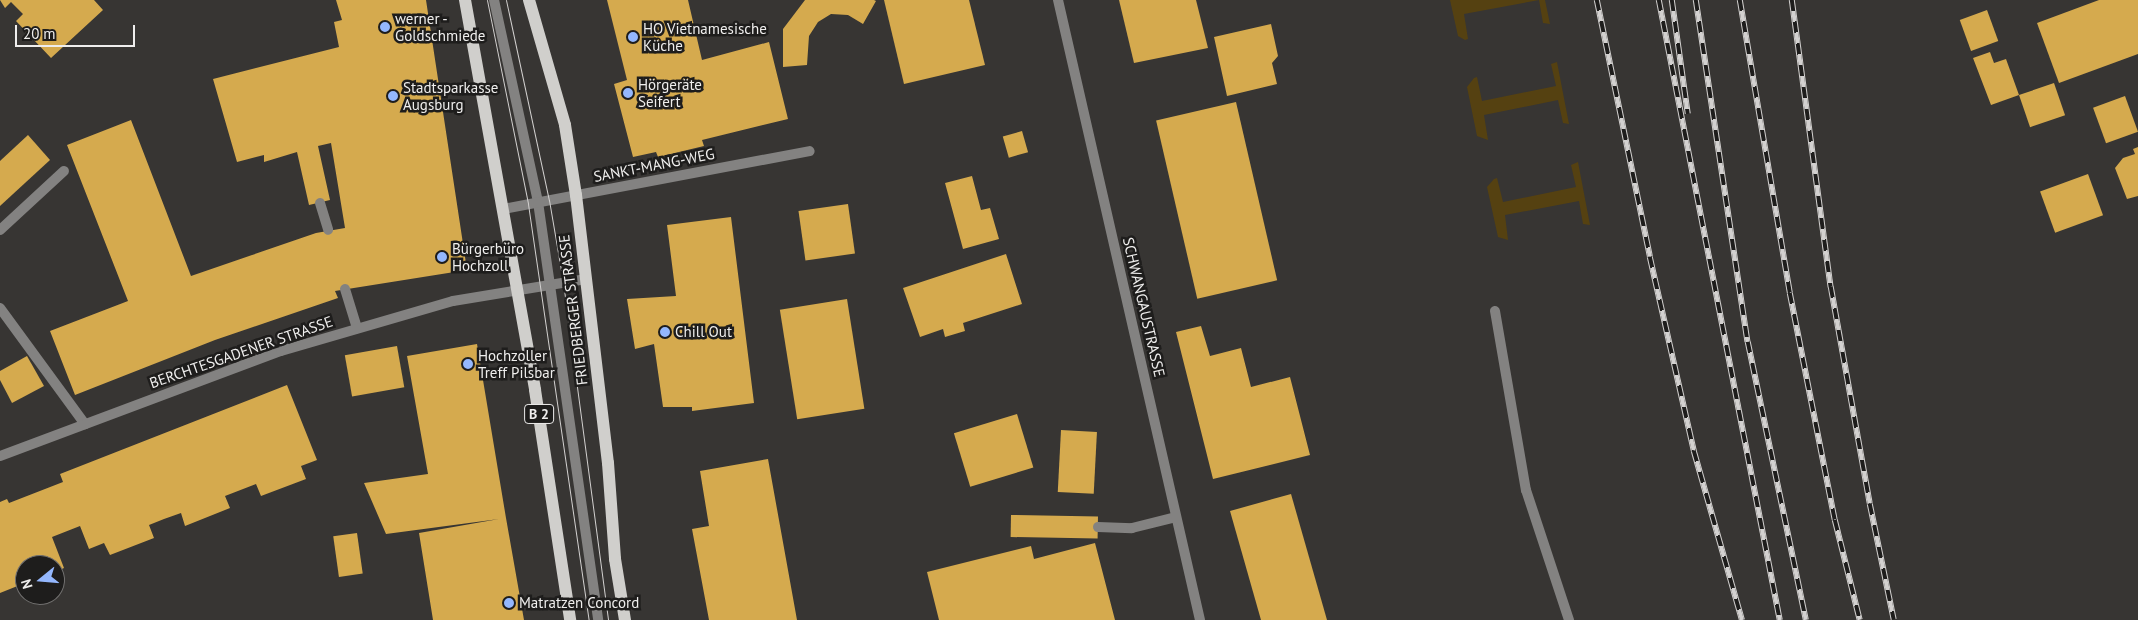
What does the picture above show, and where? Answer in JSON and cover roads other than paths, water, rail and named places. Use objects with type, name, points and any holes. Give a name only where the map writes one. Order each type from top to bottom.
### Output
[{"type":"main road","name":"B 2","points":[[465,0],[518,289],[570,620]]},
{"type":"main road","name":"FRIEDBERGER STRASSE","points":[[529,0],[565,125],[576,195],[608,463],[615,559],[625,620]]},
{"type":"street","points":[[494,0],[538,202],[598,620]]},
{"type":"street","name":"SCHWANGAUSTRASSE","points":[[1058,0],[1200,620]]},
{"type":"street","name":"SANKT-MANG-WEG","points":[[503,209],[810,151]]},
{"type":"street","points":[[0,230],[64,171]]},
{"type":"street","points":[[320,203],[328,230]]},
{"type":"street","name":"BERCHTESGADENER STRASSE","points":[[0,456],[281,351],[357,328],[453,300],[586,279]]},
{"type":"street","points":[[345,289],[357,328]]},
{"type":"street","points":[[0,308],[85,424]]},
{"type":"street","points":[[1495,311],[1526,490],[1569,620]]},
{"type":"street","points":[[1098,527],[1132,528],[1176,517]]},
{"type":"tram line","points":[[487,0],[528,204],[589,620]]},
{"type":"tram line","points":[[506,0],[549,200],[563,282],[608,620]]},
{"type":"railway","points":[[1597,0],[1650,257],[1694,451],[1742,620]]},
{"type":"railway","points":[[1659,0],[1780,620]]},
{"type":"railway","points":[[1672,0],[1688,114]]},
{"type":"railway","points":[[1696,0],[1748,342],[1806,620]]},
{"type":"railway","points":[[1740,0],[1790,293],[1835,520],[1860,620]]},
{"type":"railway","points":[[1792,0],[1831,287],[1870,504],[1894,620]]},
{"type":"place","name":"werner - Goldschmiede","points":[[385,27]]},
{"type":"place","name":"HO Vietnamesische Küche","points":[[633,37]]},
{"type":"place","name":"Hörgeräte Seifert","points":[[628,93]]},
{"type":"place","name":"Stadtsparkasse Augsburg","points":[[393,96]]},
{"type":"place","name":"Bürgerbüro Hochzoll","points":[[442,257]]},
{"type":"place","name":"Chill Out","points":[[665,332]]},
{"type":"place","name":"Hochzoller Treff Pilsbar","points":[[468,364]]},
{"type":"place","name":"Matratzen Concord","points":[[509,603]]}]
